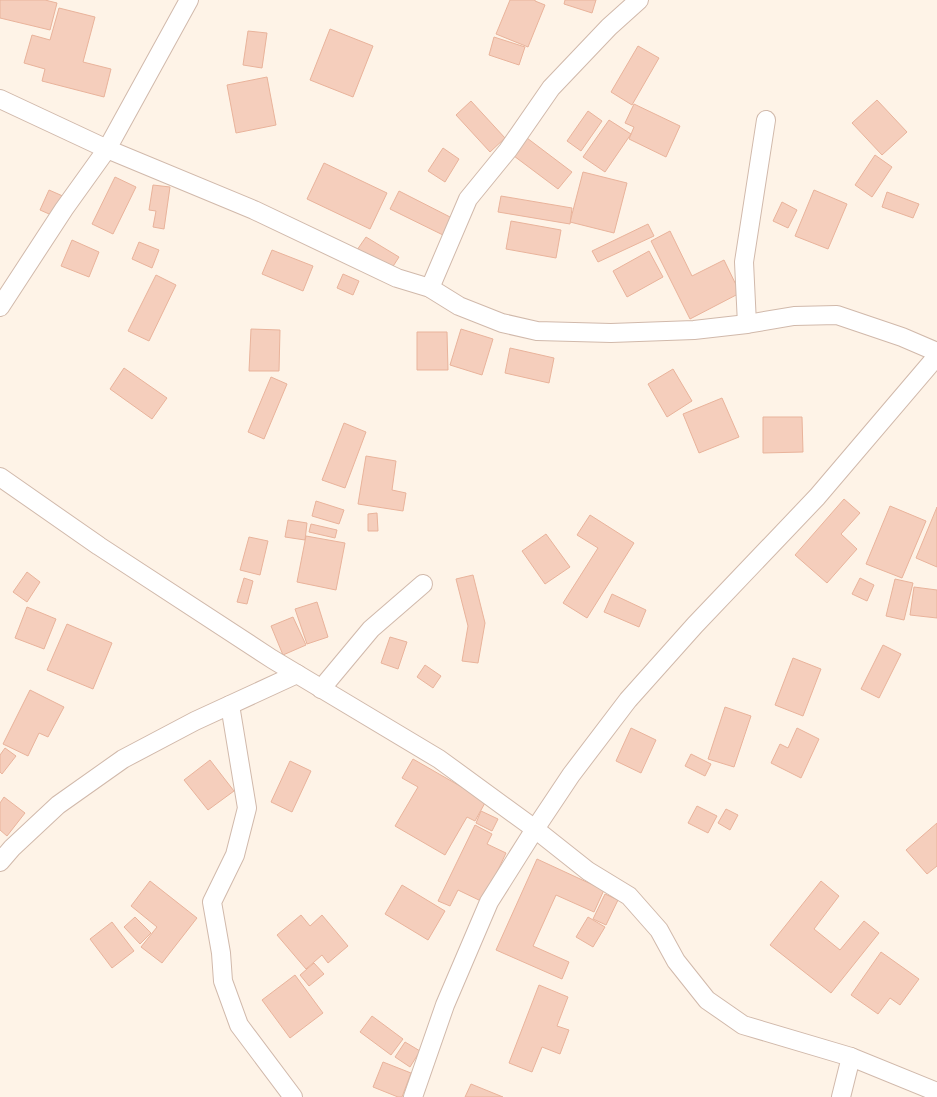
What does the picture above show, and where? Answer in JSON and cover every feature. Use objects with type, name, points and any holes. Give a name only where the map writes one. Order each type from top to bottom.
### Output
[{"type":"street","points":[[0,307],[64,209],[107,149],[189,0]]},
{"type":"street","points":[[430,288],[468,199],[508,150],[551,88],[609,27],[639,0]]},
{"type":"street","points":[[0,99],[107,149],[254,210],[397,278],[430,288],[459,306],[502,323],[537,331],[611,333],[694,330],[747,324],[794,316],[837,314],[902,337],[937,352]]},
{"type":"street","points":[[747,324],[744,262],[766,120]]},
{"type":"street","points":[[413,1097],[445,1005],[489,902],[571,775],[628,700],[695,625],[817,497],[937,356]]},
{"type":"street","points":[[0,476],[99,546],[272,659],[439,759],[535,829],[588,871],[629,896],[659,930],[676,961],[707,1000],[743,1025],[851,1057],[937,1092]]},
{"type":"street","points":[[321,689],[371,629],[423,584]]},
{"type":"street","points":[[0,862],[12,848],[58,805],[123,759],[195,721],[297,674]]},
{"type":"street","points":[[230,705],[247,808],[235,855],[212,902],[221,953],[223,981],[239,1025],[293,1097]]},
{"type":"street","points":[[841,1097],[851,1057]]},
{"type":"building","points":[[0,0],[45,0],[57,3],[50,30],[0,18]]},
{"type":"building","points":[[510,0],[535,0],[545,5],[528,47],[496,34]]},
{"type":"building","points":[[565,0],[596,0],[592,13],[564,4]]},
{"type":"building","points":[[59,8],[95,17],[83,62],[111,69],[104,97],[42,81],[45,69],[24,63],[32,35],[50,40]]},
{"type":"building","points":[[330,29],[373,46],[353,97],[310,80]]},
{"type":"building","points":[[248,31],[267,33],[262,68],[243,65]]},
{"type":"building","points":[[494,37],[525,47],[519,65],[489,55]]},
{"type":"building","points":[[638,46],[659,58],[632,105],[611,92]]},
{"type":"building","points":[[267,77],[276,125],[236,133],[227,85]]},
{"type":"building","points":[[877,100],[907,132],[882,155],[852,123]]},
{"type":"building","points":[[471,101],[505,138],[490,152],[456,115]]},
{"type":"building","points":[[634,104],[680,126],[666,157],[629,139],[634,127],[625,123]]},
{"type":"building","points":[[588,111],[602,121],[581,151],[567,141]]},
{"type":"building","points":[[609,120],[631,134],[605,172],[583,157]]},
{"type":"building","points":[[527,138],[572,172],[558,189],[514,156]]},
{"type":"building","points":[[443,148],[459,159],[445,182],[428,171]]},
{"type":"building","points":[[875,155],[892,167],[872,197],[855,185]]},
{"type":"building","points":[[324,163],[387,193],[370,229],[307,199]]},
{"type":"building","points":[[583,172],[627,183],[614,233],[570,222]]},
{"type":"building","points":[[115,177],[136,187],[113,234],[92,224]]},
{"type":"building","points":[[153,185],[170,187],[164,229],[153,227],[156,211],[149,210]]},
{"type":"building","points":[[49,190],[65,197],[56,217],[40,210]]},
{"type":"building","points":[[814,190],[847,204],[828,249],[795,236]]},
{"type":"building","points":[[399,191],[454,219],[445,236],[390,209]]},
{"type":"building","points":[[887,192],[919,204],[913,218],[882,207]]},
{"type":"building","points":[[501,196],[572,208],[570,224],[498,212]]},
{"type":"building","points":[[782,202],[797,210],[788,228],[773,221]]},
{"type":"building","points":[[511,221],[561,230],[556,258],[506,249]]},
{"type":"building","points":[[648,224],[654,236],[598,262],[592,251]]},
{"type":"building","points":[[670,231],[692,276],[724,260],[740,293],[690,319],[651,241]]},
{"type":"building","points":[[366,237],[399,257],[390,271],[357,250]]},
{"type":"building","points":[[72,240],[99,252],[89,277],[61,266]]},
{"type":"building","points":[[139,242],[159,250],[152,268],[132,259]]},
{"type":"building","points":[[272,250],[313,266],[303,291],[262,274]]},
{"type":"building","points":[[649,251],[663,277],[627,297],[613,271]]},
{"type":"building","points":[[343,274],[359,281],[353,295],[337,288]]},
{"type":"building","points":[[156,275],[176,285],[149,341],[128,331]]},
{"type":"building","points":[[251,329],[280,330],[279,371],[249,371]]},
{"type":"building","points":[[461,329],[493,339],[482,375],[450,365]]},
{"type":"building","points":[[417,332],[447,332],[448,370],[417,370]]},
{"type":"building","points":[[510,348],[554,358],[549,383],[505,373]]},
{"type":"building","points":[[124,368],[167,398],[152,419],[110,389]]},
{"type":"building","points":[[673,369],[692,401],[667,417],[648,384]]},
{"type":"building","points":[[271,377],[287,384],[264,439],[248,432]]},
{"type":"building","points":[[722,398],[739,437],[699,453],[683,414]]},
{"type":"building","points":[[763,417],[802,417],[803,452],[763,453]]},
{"type":"building","points":[[344,423],[366,432],[345,488],[322,480]]},
{"type":"building","points":[[366,456],[396,461],[392,490],[406,493],[403,511],[358,504]]},
{"type":"building","points":[[844,499],[860,513],[841,534],[857,549],[827,583],[795,555]]},
{"type":"building","points":[[316,501],[344,510],[339,524],[312,516]]},
{"type":"building","points":[[890,506],[926,521],[902,578],[866,564]]},
{"type":"building","points":[[937,507],[937,567],[916,558]]},
{"type":"building","points":[[377,513],[378,531],[368,531],[368,514]]},
{"type":"building","points":[[590,515],[634,543],[587,618],[563,603],[598,548],[577,535]]},
{"type":"building","points":[[288,520],[307,523],[305,540],[285,537]]},
{"type":"building","points":[[311,524],[337,530],[335,538],[309,532]]},
{"type":"building","points":[[546,534],[570,567],[545,584],[522,551]]},
{"type":"building","points":[[306,536],[345,543],[336,590],[297,582]]},
{"type":"building","points":[[249,537],[268,541],[260,575],[240,570]]},
{"type":"building","points":[[27,572],[40,582],[27,602],[13,592]]},
{"type":"building","points":[[473,575],[485,623],[478,663],[462,661],[468,626],[456,579]]},
{"type":"building","points":[[244,578],[253,581],[247,604],[237,602]]},
{"type":"building","points":[[860,578],[874,585],[867,601],[852,594]]},
{"type":"building","points":[[895,579],[913,583],[904,620],[886,616]]},
{"type":"building","points":[[914,587],[937,590],[937,618],[910,615]]},
{"type":"building","points":[[612,594],[646,610],[639,627],[604,612]]},
{"type":"building","points":[[317,602],[328,637],[307,644],[295,609]]},
{"type":"building","points":[[27,607],[56,619],[44,649],[15,638]]},
{"type":"building","points":[[293,617],[306,645],[283,655],[271,626]]},
{"type":"building","points":[[67,624],[112,643],[93,689],[47,670]]},
{"type":"building","points":[[390,637],[407,642],[398,669],[381,663]]},
{"type":"building","points":[[883,645],[901,654],[879,698],[861,689]]},
{"type":"building","points":[[793,658],[821,669],[803,716],[775,705]]},
{"type":"building","points":[[425,665],[441,676],[433,688],[417,677]]},
{"type":"building","points":[[30,690],[64,707],[48,737],[39,733],[28,756],[3,744]]},
{"type":"building","points":[[725,707],[751,716],[734,767],[708,759]]},
{"type":"building","points":[[631,728],[656,740],[641,773],[616,761]]},
{"type":"building","points":[[797,728],[819,739],[801,778],[771,763],[780,744],[788,748]]},
{"type":"building","points":[[5,748],[16,756],[2,774],[0,772],[0,755]]},
{"type":"building","points":[[691,754],[711,764],[705,776],[685,766]]},
{"type":"building","points":[[413,759],[486,801],[475,821],[467,817],[445,855],[395,826],[418,787],[402,778]]},
{"type":"building","points":[[210,760],[234,791],[208,810],[184,780]]},
{"type":"building","points":[[290,761],[311,771],[292,812],[271,802]]},
{"type":"building","points":[[4,797],[25,813],[7,836],[0,830],[0,803]]},
{"type":"building","points":[[697,806],[717,816],[708,833],[688,823]]},
{"type":"building","points":[[726,809],[738,815],[730,830],[718,823]]},
{"type":"building","points":[[481,811],[498,819],[492,831],[476,823]]},
{"type":"building","points":[[937,823],[937,866],[927,874],[906,850]]},
{"type":"building","points":[[475,825],[492,834],[487,844],[506,853],[483,902],[458,890],[450,906],[438,901]]},
{"type":"building","points":[[537,859],[604,890],[594,912],[556,895],[533,946],[569,962],[562,979],[496,950]]},
{"type":"building","points":[[150,881],[197,918],[162,963],[141,947],[157,927],[131,906]]},
{"type":"building","points":[[821,881],[839,896],[814,929],[840,950],[864,921],[879,933],[831,993],[770,945]]},
{"type":"building","points":[[402,885],[445,911],[428,940],[385,914]]},
{"type":"building","points":[[605,894],[618,900],[606,925],[593,919]]},
{"type":"building","points":[[301,915],[310,926],[322,915],[348,946],[328,963],[322,955],[306,969],[277,935]]},
{"type":"building","points":[[135,917],[151,933],[140,944],[124,927]]},
{"type":"building","points":[[588,917],[605,927],[593,947],[576,937]]},
{"type":"building","points":[[112,922],[134,951],[112,968],[90,939]]},
{"type":"building","points":[[881,952],[919,979],[900,1005],[890,998],[878,1014],[851,995]]},
{"type":"building","points":[[314,963],[324,974],[309,986],[300,975]]},
{"type":"building","points":[[295,975],[323,1013],[290,1038],[262,1000]]},
{"type":"building","points":[[539,985],[568,997],[557,1026],[569,1030],[560,1054],[542,1047],[532,1072],[509,1063]]},
{"type":"building","points":[[372,1016],[403,1039],[391,1055],[360,1032]]},
{"type":"building","points":[[405,1042],[420,1051],[410,1067],[395,1057]]},
{"type":"building","points":[[383,1062],[411,1073],[402,1097],[398,1097],[373,1087]]},
{"type":"building","points":[[471,1084],[503,1097],[465,1097]]}]
